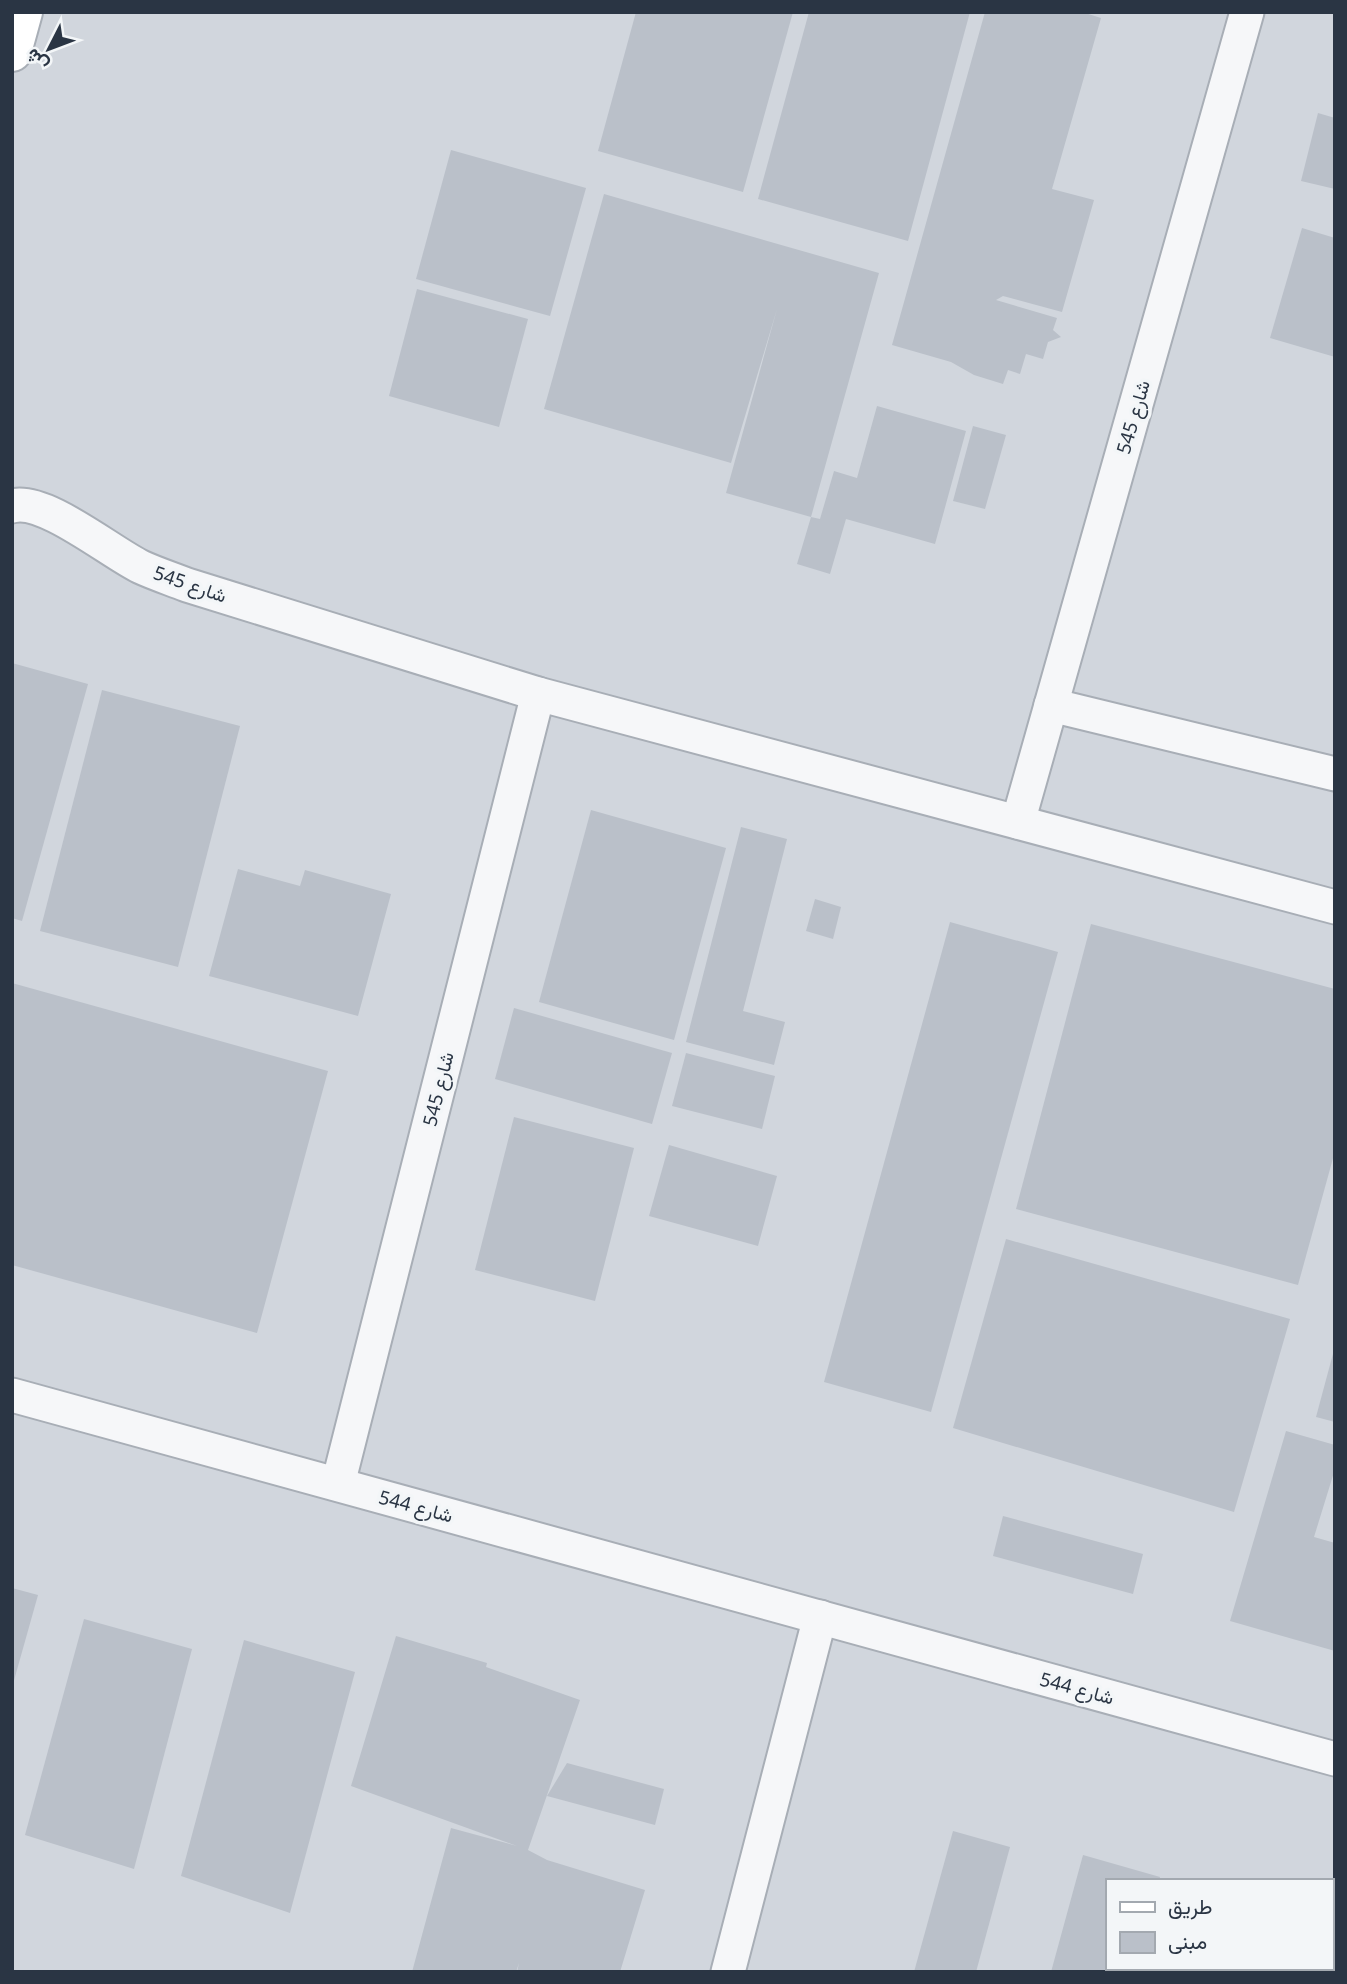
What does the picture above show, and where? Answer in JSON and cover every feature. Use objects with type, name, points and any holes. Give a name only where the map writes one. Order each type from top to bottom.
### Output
[{"type":"street","points":[[12,52],[23,12]]},
{"type":"street","name":"شارع 545","points":[[1018,822],[1247,12]]},
{"type":"street","name":"شارع 545","points":[[12,506],[23,503],[45,510],[141,567],[187,584],[538,694],[1335,907]]},
{"type":"street","name":"شارع 545","points":[[338,1484],[538,694]]},
{"type":"street","points":[[1051,705],[1335,774]]},
{"type":"street","name":"شارع 544","points":[[12,1395],[1335,1759]]},
{"type":"street","points":[[728,1972],[820,1617]]},
{"type":"shaded area","points":[[12,12],[1335,12],[1335,1972],[12,1972]]},
{"type":"building","points":[[636,12],[793,12],[743,192],[598,151]]},
{"type":"building","points":[[809,12],[970,12],[908,241],[758,199]]},
{"type":"building","points":[[985,12],[1082,12],[1101,18],[1052,189],[1094,200],[1062,312],[1003,296],[996,300],[1057,318],[1053,330],[1061,337],[1048,342],[1043,359],[1026,354],[1020,374],[1008,370],[1003,384],[974,375],[951,362],[892,345]]},
{"type":"building","points":[[1318,113],[1335,118],[1335,189],[1301,181]]},
{"type":"building","points":[[451,150],[586,188],[550,316],[416,279]]},
{"type":"building","points":[[604,194],[879,273],[811,517],[726,493],[777,309],[731,463],[544,409]]},
{"type":"building","points":[[1302,228],[1335,238],[1335,357],[1270,338]]},
{"type":"building","points":[[417,289],[528,319],[499,427],[389,396]]},
{"type":"building","points":[[877,406],[966,431],[935,544],[846,519],[830,574],[797,564],[811,517],[820,519],[834,471],[857,478]]},
{"type":"building","points":[[973,426],[1006,435],[985,509],[953,501]]},
{"type":"building","points":[[12,663],[88,684],[22,921],[12,918]]},
{"type":"building","points":[[102,690],[240,726],[178,967],[40,931]]},
{"type":"building","points":[[591,810],[726,848],[674,1040],[539,1002]]},
{"type":"building","points":[[741,827],[787,839],[743,1011],[785,1022],[774,1065],[686,1042]]},
{"type":"building","points":[[238,869],[300,886],[305,870],[391,894],[358,1016],[209,976]]},
{"type":"building","points":[[815,899],[841,907],[833,939],[806,931]]},
{"type":"building","points":[[950,922],[1058,952],[931,1412],[824,1382]]},
{"type":"building","points":[[1091,924],[1335,989],[1335,1151],[1298,1285],[1016,1209]]},
{"type":"building","points":[[12,983],[328,1071],[257,1333],[12,1265]]},
{"type":"building","points":[[514,1008],[672,1053],[652,1124],[495,1079]]},
{"type":"building","points":[[686,1053],[775,1076],[762,1129],[672,1106]]},
{"type":"building","points":[[514,1117],[634,1148],[595,1301],[475,1270]]},
{"type":"building","points":[[669,1145],[777,1176],[758,1246],[649,1216]]},
{"type":"building","points":[[1006,1239],[1290,1319],[1234,1512],[953,1428]]},
{"type":"building","points":[[1335,1351],[1335,1422],[1316,1417]]},
{"type":"building","points":[[1286,1431],[1335,1445],[1335,1469],[1314,1537],[1335,1543],[1335,1651],[1230,1621]]},
{"type":"building","points":[[1003,1516],[1143,1554],[1133,1594],[993,1556]]},
{"type":"building","points":[[12,1588],[38,1595],[13,1684],[12,1684]]},
{"type":"building","points":[[84,1619],[192,1649],[134,1869],[25,1835]]},
{"type":"building","points":[[396,1636],[487,1663],[486,1667],[580,1700],[528,1850],[547,1860],[645,1890],[620,1972],[517,1972],[519,1963],[516,1972],[412,1972],[451,1828],[517,1846],[351,1786]]},
{"type":"building","points":[[244,1640],[355,1672],[290,1913],[181,1876]]},
{"type":"building","points":[[567,1763],[664,1789],[655,1825],[547,1796]]},
{"type":"building","points":[[953,1831],[1010,1847],[976,1972],[914,1972]]},
{"type":"building","points":[[1083,1855],[1160,1877],[1106,1879],[1106,1970],[1134,1972],[1051,1972]]},
{"type":"building","points":[[1154,1970],[1308,1970],[1307,1972]]}]
